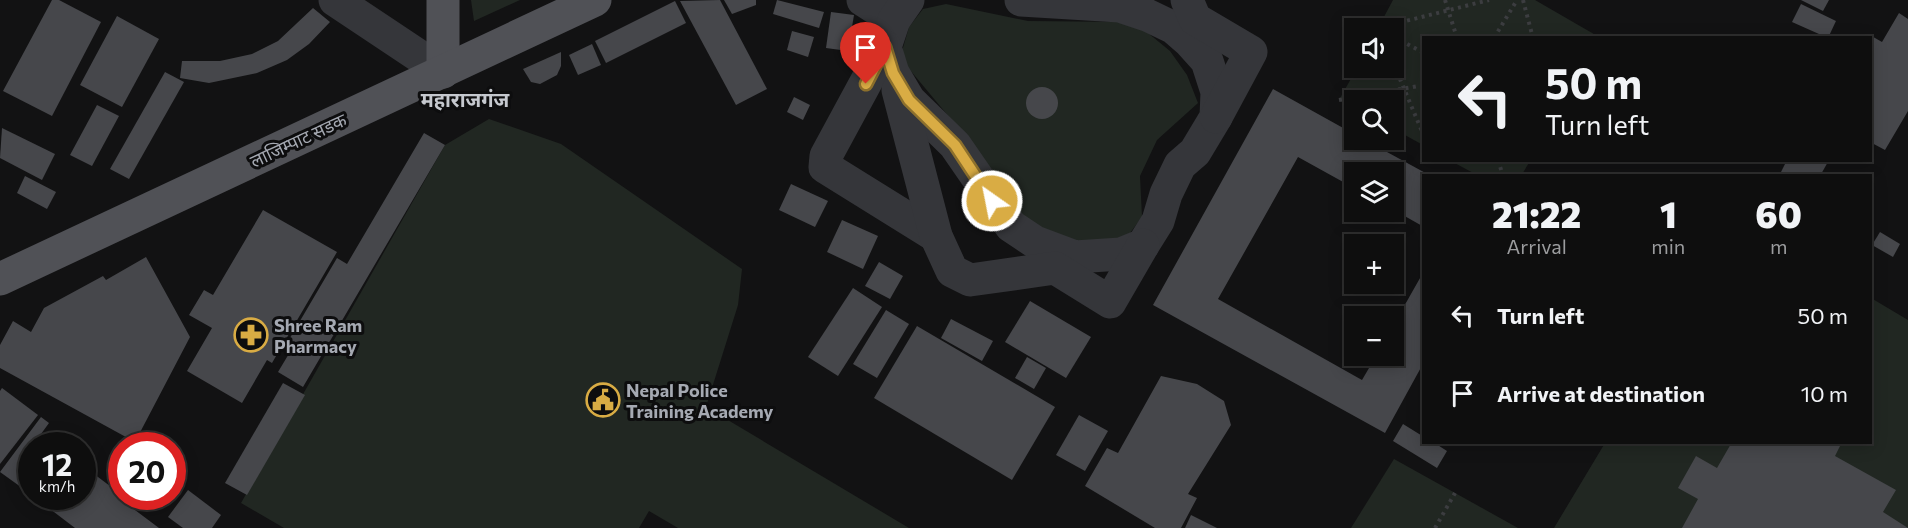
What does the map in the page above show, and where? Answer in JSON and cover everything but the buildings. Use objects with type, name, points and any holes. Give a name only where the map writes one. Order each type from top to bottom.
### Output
[{"type":"main road","points":[[442,72],[443,0]]},
{"type":"main road","name":"लाजिम्पाट सडक","points":[[0,279],[595,0]]},
{"type":"lane","points":[[335,0],[442,72]]},
{"type":"lane","points":[[863,0],[895,35],[909,100],[955,145],[1011,226],[1035,242],[1075,256],[1121,254],[1143,245]]},
{"type":"lane","points":[[1021,0],[1120,6],[1147,15],[1174,28],[1207,62],[1217,92],[1216,117]]},
{"type":"lane","points":[[895,35],[936,236],[951,271],[970,280],[1054,268],[1110,302],[1158,221],[1166,194],[1180,165],[1195,152],[1251,52],[1195,19],[1187,0]]},
{"type":"lane","points":[[895,35],[826,156],[825,167],[936,236]]},
{"type":"path","points":[[1445,0],[1456,36]]},
{"type":"path","points":[[1404,21],[1489,0]]},
{"type":"path","points":[[1495,36],[1517,0]]},
{"type":"path","points":[[1523,0],[1532,36]]},
{"type":"path","points":[[1404,42],[1422,52]]},
{"type":"path","points":[[1399,78],[1422,131]]},
{"type":"path","points":[[1339,100],[1422,86]]},
{"type":"path","points":[[1435,528],[1455,493]]},
{"type":"shaded area","points":[[471,0],[520,0],[474,21]]},
{"type":"shaded area","points":[[1393,0],[1535,0],[1597,36],[1422,36],[1422,144],[1404,135],[1404,90],[1345,90],[1351,78],[1404,78],[1404,18],[1383,18]]},
{"type":"shaded area","points":[[946,4],[1028,21],[1127,22],[1148,33],[1170,51],[1187,75],[1198,103],[1157,140],[1140,176],[1142,217],[1130,233],[1118,241],[1090,246],[1052,239],[1016,212],[955,124],[900,58],[909,27],[923,9]]},
{"type":"shaded area","points":[[1344,91],[1344,103],[1339,100]]},
{"type":"shaded area","points":[[489,119],[561,144],[742,269],[738,305],[706,407],[909,528],[678,528],[649,511],[639,528],[284,528],[241,503],[445,145]]},
{"type":"shaded area","points":[[1453,162],[1529,162],[1522,174],[1475,174]]},
{"type":"shaded area","points":[[1872,299],[1908,320],[1908,528],[1554,528],[1604,444],[1872,444]]},
{"type":"shaded area","points":[[1394,459],[1518,528],[1351,528]]},
{"type":"place","name":"Shree Ram Pharmacy","points":[[251,335]]},
{"type":"place","name":"Nepal Police Training Academy","points":[[603,400]]},
{"type":"district","name":"महाराजगंज","points":[[465,99]]},
{"type":"route","points":[[866,84],[885,47],[893,73],[909,100],[955,145],[992,201]]}]
